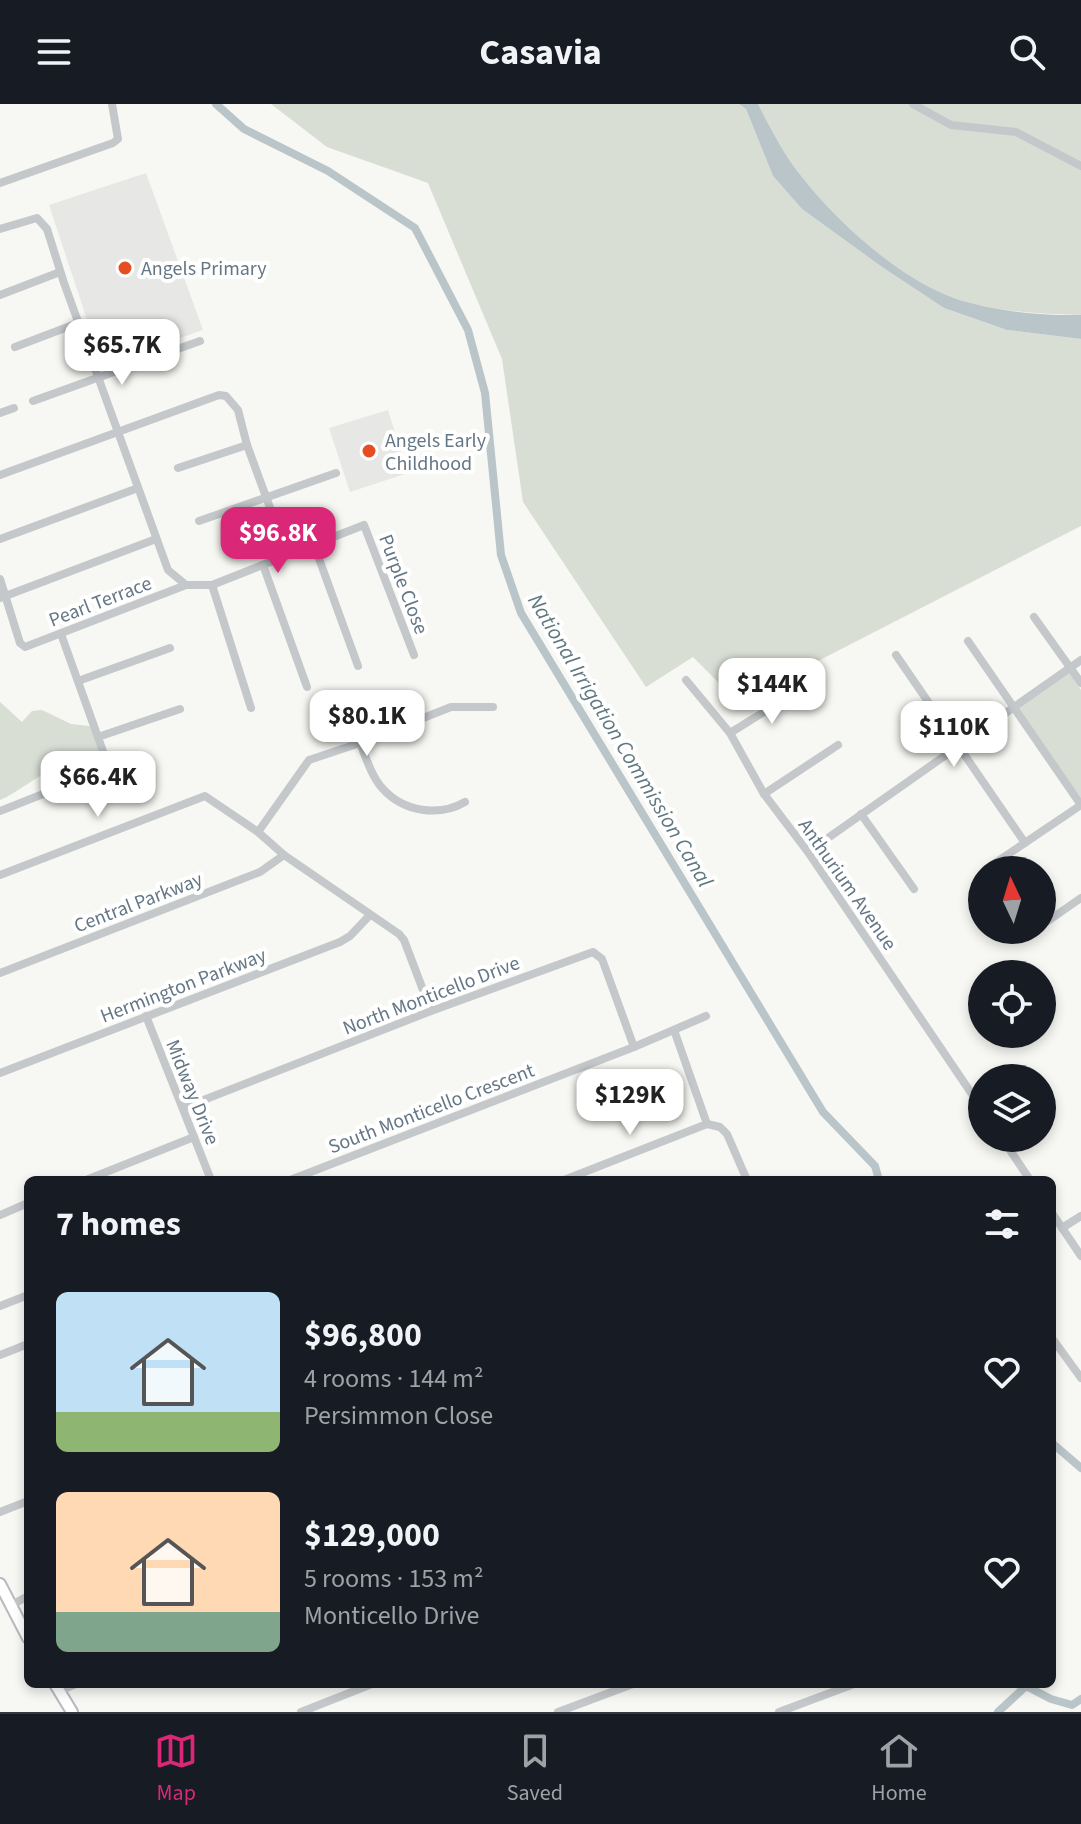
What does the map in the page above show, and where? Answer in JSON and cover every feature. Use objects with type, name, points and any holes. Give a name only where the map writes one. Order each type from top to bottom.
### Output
[{"type":"main road","points":[[0,1584],[24,1631]]},
{"type":"main road","points":[[57,1688],[72,1712]]},
{"type":"street","points":[[0,183],[113,143],[118,139],[118,132],[112,104]]},
{"type":"street","points":[[913,104],[951,125],[1016,132],[1081,166]]},
{"type":"street","points":[[0,229],[30,218],[37,218],[47,229],[168,570],[186,585],[212,585],[314,545],[358,666]]},
{"type":"street","points":[[0,295],[60,272]]},
{"type":"street","points":[[15,347],[78,323]]},
{"type":"street","points":[[33,401],[200,341]]},
{"type":"street","points":[[0,475],[219,395],[232,401],[238,410],[247,445],[287,554]]},
{"type":"street","points":[[0,413],[14,408]]},
{"type":"street","points":[[178,468],[247,445]]},
{"type":"street","points":[[199,521],[336,473]]},
{"type":"street","points":[[0,539],[138,488]]},
{"type":"street","name":"Purple Close","points":[[314,545],[364,525],[414,655]]},
{"type":"street","points":[[0,579],[3,597],[156,539]]},
{"type":"street","points":[[263,565],[307,687]]},
{"type":"street","name":"Pearl Terrace","points":[[3,597],[20,643],[25,647],[186,585]]},
{"type":"street","points":[[212,585],[251,708]]},
{"type":"street","points":[[1034,617],[1081,683]]},
{"type":"street","points":[[0,811],[109,768],[61,634]]},
{"type":"street","points":[[968,641],[1081,805],[1006,856]]},
{"type":"street","points":[[78,681],[170,648]]},
{"type":"street","points":[[896,655],[1025,843]]},
{"type":"street","points":[[808,852],[1081,660]]},
{"type":"street","name":"Anthurium Avenue","points":[[686,680],[730,733],[764,794],[808,852],[968,1088]]},
{"type":"street","points":[[730,733],[796,692]]},
{"type":"street","points":[[258,832],[309,760],[451,707],[493,707]]},
{"type":"street","points":[[98,737],[180,709]]},
{"type":"street","points":[[360,743],[384,790],[402,803],[436,812],[453,809],[465,802]]},
{"type":"street","points":[[764,794],[838,745]]},
{"type":"street","points":[[0,875],[205,796],[404,940],[431,1011]]},
{"type":"street","points":[[861,814],[914,889]]},
{"type":"street","name":"Central Parkway","points":[[0,973],[260,872],[284,855]]},
{"type":"street","points":[[1056,915],[1081,898]]},
{"type":"street","name":"Hermington Parkway","points":[[0,1073],[340,942],[370,915]]},
{"type":"street","name":"North Monticello Drive","points":[[183,1108],[431,1011],[593,952],[602,959],[634,1047]]},
{"type":"street","name":"Midway Drive","points":[[146,1016],[209,1176]]},
{"type":"street","name":"South Monticello Crescent","points":[[300,1176],[634,1047],[706,1016]]},
{"type":"street","points":[[674,1030],[707,1124]]},
{"type":"street","points":[[574,1176],[707,1124],[720,1127],[727,1134],[745,1176]]},
{"type":"street","points":[[96,1176],[194,1137]]},
{"type":"street","points":[[1011,1152],[1027,1176]]},
{"type":"street","points":[[0,1215],[24,1205]]},
{"type":"street","points":[[1062,1228],[1081,1216]]},
{"type":"street","points":[[1056,1219],[1081,1256]]},
{"type":"street","points":[[0,1306],[24,1297]]},
{"type":"street","points":[[1056,1344],[1081,1378]]},
{"type":"street","points":[[0,1355],[24,1346]]},
{"type":"street","points":[[0,1512],[24,1503]]},
{"type":"street","points":[[10,1606],[24,1598]]},
{"type":"street","points":[[301,1712],[362,1688]]},
{"type":"street","points":[[558,1712],[622,1688]]},
{"type":"street","points":[[823,1688],[825,1694]]},
{"type":"street","points":[[779,1712],[842,1688]]},
{"type":"shaded area","points":[[271,104],[739,104],[746,109],[773,176],[802,209],[882,267],[944,308],[1007,330],[1081,339],[1081,526],[738,702],[693,657],[646,687],[523,502],[502,359],[428,183],[327,147]]},
{"type":"shaded area","points":[[739,104],[758,104],[789,160],[817,195],[851,230],[891,263],[933,289],[969,303],[1017,312],[1081,315],[1081,339],[1007,330],[944,308],[882,267],[802,209],[773,176],[746,109]]},
{"type":"shaded area","points":[[758,104],[1081,104],[1081,315],[1033,313],[985,306],[954,298],[912,277],[851,230],[817,195],[789,160]]},
{"type":"shaded area","name":"Angels Primary","points":[[146,173],[203,330],[102,365],[49,205]]},
{"type":"shaded area","name":"Angels Early Childhood","points":[[388,410],[408,473],[350,492],[329,428]]},
{"type":"shaded area","points":[[1067,669],[1081,690],[1081,798],[1014,705]]},
{"type":"shaded area","points":[[0,702],[22,722],[32,711],[42,710],[71,724],[98,727],[99,757],[80,769],[59,769],[45,774],[0,800]]},
{"type":"waterway","name":"National Irrigation Commission Canal","points":[[216,104],[244,129],[328,171],[415,228],[468,330],[485,393],[501,555],[521,613],[823,1112],[875,1166],[878,1176]]},
{"type":"waterway","name":"National Irrigation Commission Canal","points":[[1056,1446],[1081,1468]]},
{"type":"waterway","name":"National Irrigation Commission Canal","points":[[998,1712],[1024,1688]]},
{"type":"waterway","name":"National Irrigation Commission Canal","points":[[1030,1688],[1072,1705],[1081,1699]]},
{"type":"place","name":"Angels Primary","points":[[125,268]]},
{"type":"place","name":"Angels Early Childhood","points":[[369,451]]}]
